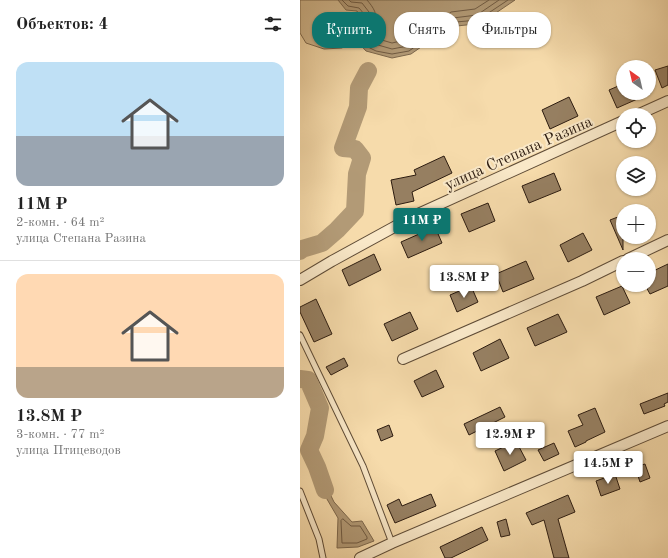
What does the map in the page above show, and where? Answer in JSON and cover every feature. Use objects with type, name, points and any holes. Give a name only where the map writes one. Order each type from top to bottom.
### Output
[{"type":"street","points":[[652,108],[668,101]]},
{"type":"street","name":"улица Степана Разина","points":[[300,280],[418,214],[616,124]]},
{"type":"street","points":[[643,252],[668,240]]},
{"type":"street","points":[[402,359],[575,284],[616,264]]},
{"type":"street","points":[[360,558],[668,426]]},
{"type":"lane","points":[[300,335],[363,466],[392,543]]},
{"type":"lane","points":[[300,491],[319,539],[323,558]]},
{"type":"shaded area","points":[[300,0],[338,0],[358,12],[312,12],[312,45],[306,43],[300,33]]},
{"type":"shaded area","points":[[321,48],[342,48],[324,49]]},
{"type":"water","points":[[338,0],[515,0],[497,12],[467,12],[467,25],[459,26],[459,12],[394,12],[394,48],[420,48],[411,54],[392,58],[366,51],[363,48],[386,48],[386,12],[358,12],[346,10]]},
{"type":"water","points":[[317,467],[334,502],[352,522],[362,521],[374,541],[358,547],[337,548],[338,518],[324,494]]},
{"type":"building","points":[[668,66],[668,85],[662,88],[656,70]]},
{"type":"building","points":[[616,87],[616,100],[635,100],[617,108],[609,90]]},
{"type":"building","points":[[569,97],[578,116],[550,129],[542,110]]},
{"type":"building","points":[[444,156],[452,173],[412,192],[414,201],[396,205],[391,180],[416,175],[414,170]]},
{"type":"building","points":[[554,173],[561,190],[529,203],[522,186]]},
{"type":"building","points":[[488,203],[495,221],[469,232],[461,214]]},
{"type":"building","points":[[616,218],[616,234],[610,220]]},
{"type":"building","points":[[435,227],[442,243],[408,258],[401,242]]},
{"type":"building","points":[[583,233],[592,250],[568,262],[560,245]]},
{"type":"building","points":[[374,254],[381,270],[349,286],[342,270]]},
{"type":"building","points":[[526,261],[534,279],[503,292],[496,274]]},
{"type":"building","points":[[668,264],[668,286],[656,291],[656,270]]},
{"type":"building","points":[[471,286],[478,302],[457,312],[450,295]]},
{"type":"building","points":[[616,289],[616,292],[625,292],[630,303],[604,315],[596,297]]},
{"type":"building","points":[[316,299],[332,334],[314,342],[300,312],[300,307]]},
{"type":"building","points":[[410,312],[418,329],[392,341],[384,324]]},
{"type":"building","points":[[558,314],[567,332],[535,346],[527,328]]},
{"type":"building","points":[[500,339],[509,358],[481,371],[473,353]]},
{"type":"building","points":[[344,358],[348,366],[331,375],[326,367]]},
{"type":"building","points":[[436,370],[444,387],[422,397],[414,381]]},
{"type":"building","points":[[668,393],[668,402],[664,404],[665,406],[644,414],[640,404]]},
{"type":"building","points":[[500,407],[505,417],[469,435],[464,424]]},
{"type":"building","points":[[595,408],[605,432],[575,447],[568,431],[583,425],[578,415]]},
{"type":"building","points":[[389,425],[393,436],[381,441],[377,430]]},
{"type":"building","points":[[516,441],[526,460],[504,471],[495,451]]},
{"type":"building","points":[[554,443],[559,454],[544,461],[538,450]]},
{"type":"building","points":[[645,464],[650,478],[640,482],[635,467]]},
{"type":"building","points":[[615,474],[620,489],[601,496],[596,481]]},
{"type":"building","points":[[431,494],[436,506],[395,523],[387,505],[399,499],[402,506]]},
{"type":"building","points":[[568,495],[575,512],[558,519],[569,558],[554,558],[544,520],[532,525],[526,513]]},
{"type":"building","points":[[506,519],[510,535],[501,537],[497,522]]},
{"type":"building","points":[[482,527],[488,540],[451,558],[445,558],[440,547]]},
{"type":"waterway","points":[[300,251],[322,243],[355,211],[357,174],[362,158],[355,149],[343,148],[358,107],[359,88],[368,71]]},
{"type":"waterway","points":[[300,379],[308,380],[320,408],[315,436],[309,450],[325,490]]}]
